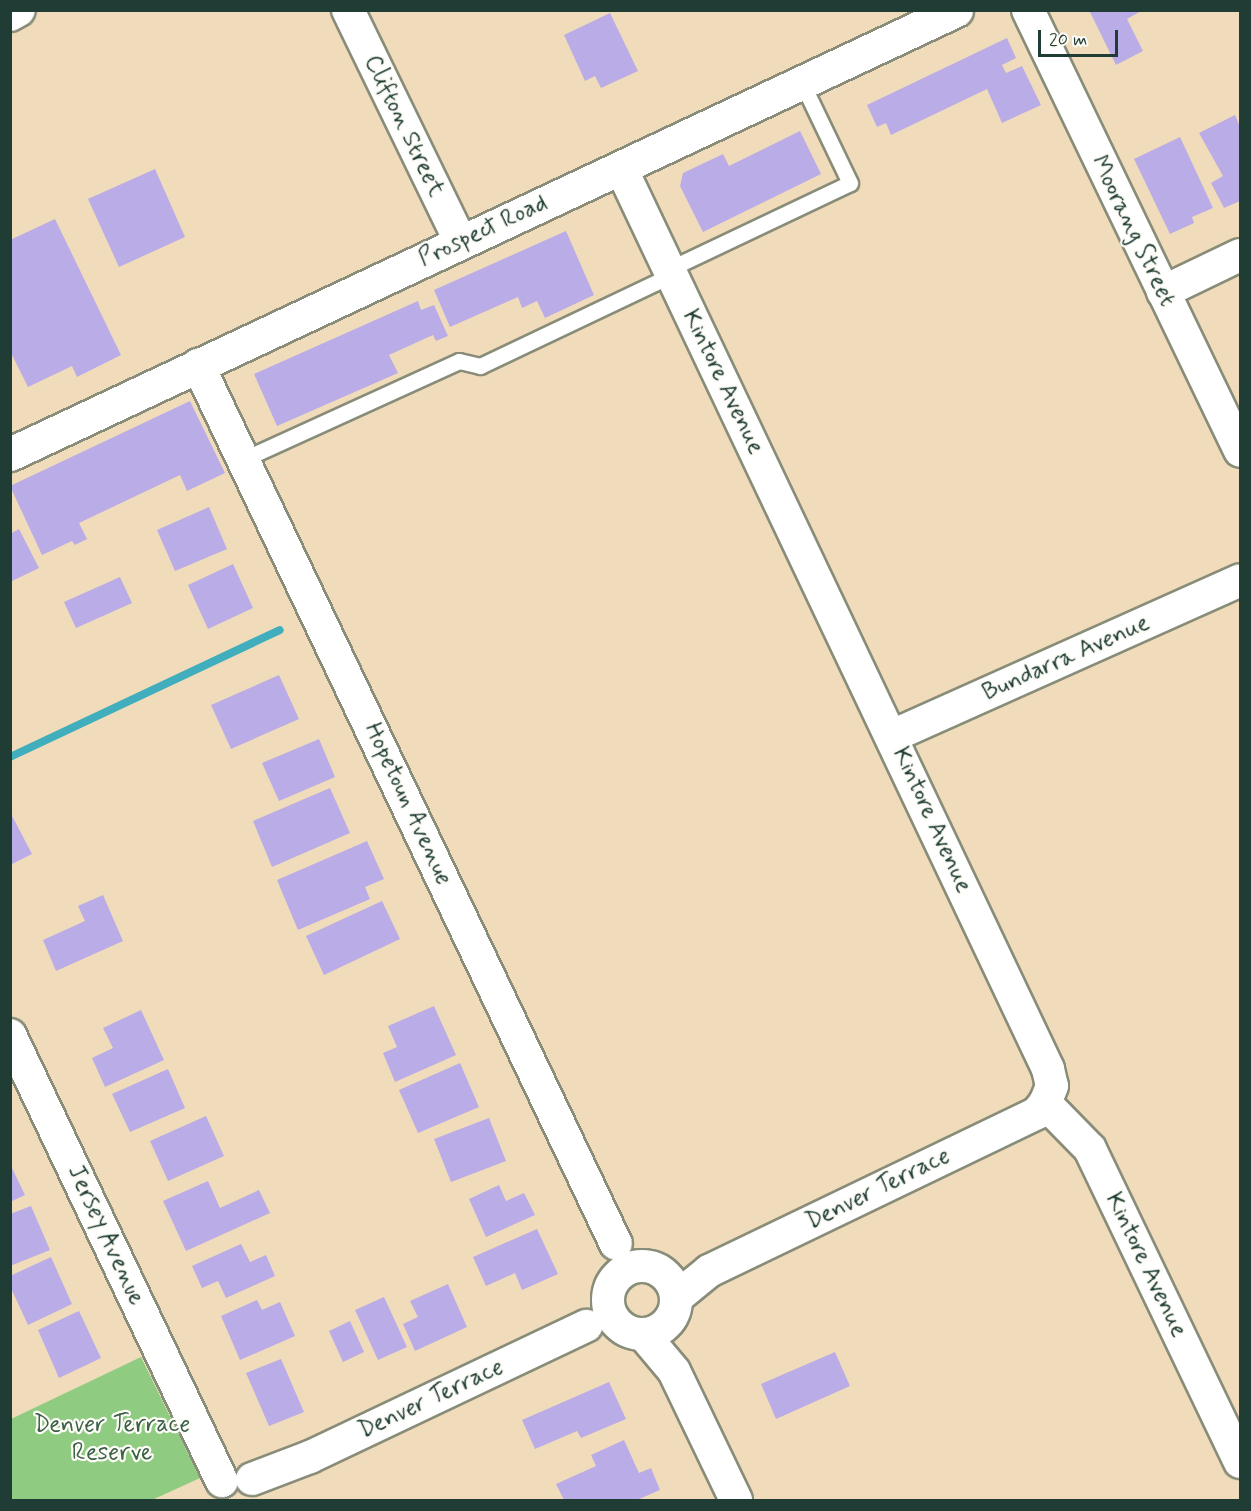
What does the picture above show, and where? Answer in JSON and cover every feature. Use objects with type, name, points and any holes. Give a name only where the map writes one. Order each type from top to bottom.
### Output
[{"type":"main road","name":"Prospect Road","points":[[10,454],[956,10]]},
{"type":"street","points":[[10,15],[19,10]]},
{"type":"street","name":"Clifton Street","points":[[348,10],[460,242]]},
{"type":"street","name":"Moorang Street","points":[[1028,10],[1240,451]]},
{"type":"street","name":"Kintore Avenue","points":[[621,168],[1048,1069],[1052,1086],[1045,1103],[1090,1149],[1240,1462]]},
{"type":"street","points":[[1162,291],[1240,255]]},
{"type":"street","name":"Hopetoun Avenue","points":[[198,365],[643,1300]]},
{"type":"street","name":"Bundarra Avenue","points":[[892,736],[1240,580]]},
{"type":"street","name":"Jersey Avenue","points":[[10,1035],[202,1436],[235,1492]]},
{"type":"street","name":"Denver Terrace","points":[[235,1492],[586,1326],[709,1271],[1037,1113],[1045,1103]]},
{"type":"street","points":[[643,1300],[674,1371],[736,1500]]},
{"type":"lane","points":[[244,459],[459,361],[480,366],[850,183],[802,83]]},
{"type":"green space","name":"Denver Terrace Reserve","points":[[141,1357],[200,1478],[152,1500],[11,1500],[11,1419]]},
{"type":"building","points":[[1089,10],[1143,10],[1127,19],[1143,51],[1116,65]]},
{"type":"building","points":[[610,13],[638,71],[601,88],[595,76],[585,81],[564,35]]},
{"type":"building","points":[[1007,38],[1016,58],[1002,65],[1006,73],[1022,66],[1041,105],[1002,123],[987,89],[891,135],[886,123],[877,127],[867,105]]},
{"type":"building","points":[[1235,115],[1240,127],[1240,201],[1224,208],[1211,183],[1223,176],[1199,133]]},
{"type":"building","points":[[800,131],[821,174],[703,232],[680,186],[683,173],[723,154],[729,166]]},
{"type":"building","points":[[1180,137],[1213,208],[1192,217],[1194,223],[1170,234],[1134,159]]},
{"type":"building","points":[[155,169],[185,237],[119,267],[88,199]]},
{"type":"building","points":[[55,219],[121,355],[77,377],[72,366],[28,387],[10,351],[10,240]]},
{"type":"building","points":[[566,231],[594,295],[545,318],[537,301],[522,308],[518,297],[450,327],[434,290]]},
{"type":"building","points":[[418,301],[421,310],[434,305],[448,336],[436,341],[433,335],[389,355],[398,373],[277,426],[254,374]]},
{"type":"building","points":[[190,401],[225,473],[187,491],[180,475],[79,523],[87,539],[75,545],[72,541],[42,555],[10,486]]},
{"type":"building","points":[[209,507],[227,549],[175,571],[157,530]]},
{"type":"building","points":[[19,529],[39,568],[10,582],[10,534]]},
{"type":"building","points":[[233,564],[253,608],[208,629],[188,585]]},
{"type":"building","points":[[120,577],[132,603],[76,628],[64,602]]},
{"type":"building","points":[[279,675],[299,719],[231,749],[211,705]]},
{"type":"building","points":[[319,739],[335,777],[279,801],[262,763]]},
{"type":"building","points":[[330,788],[350,833],[272,867],[253,821]]},
{"type":"building","points":[[10,812],[32,854],[10,865]]},
{"type":"building","points":[[367,841],[384,879],[365,887],[370,899],[298,930],[277,880]]},
{"type":"building","points":[[103,895],[123,941],[56,971],[43,940],[85,921],[78,906]]},
{"type":"building","points":[[382,901],[400,939],[324,975],[306,936]]},
{"type":"building","points":[[434,1006],[456,1055],[395,1082],[383,1053],[397,1047],[388,1026]]},
{"type":"building","points":[[141,1010],[164,1060],[105,1087],[92,1058],[113,1048],[103,1028]]},
{"type":"building","points":[[460,1063],[479,1107],[418,1133],[399,1090]]},
{"type":"building","points":[[168,1069],[185,1108],[130,1132],[112,1094]]},
{"type":"building","points":[[206,1116],[224,1156],[168,1181],[150,1141]]},
{"type":"building","points":[[489,1118],[506,1161],[451,1182],[434,1139]]},
{"type":"building","points":[[10,1164],[25,1195],[10,1202]]},
{"type":"building","points":[[208,1181],[220,1208],[259,1190],[270,1213],[186,1251],[163,1201]]},
{"type":"building","points":[[499,1185],[506,1201],[524,1193],[535,1215],[486,1237],[469,1199]]},
{"type":"building","points":[[31,1206],[50,1250],[10,1266],[10,1214]]},
{"type":"building","points":[[537,1229],[558,1274],[522,1290],[515,1273],[486,1286],[473,1257]]},
{"type":"building","points":[[241,1244],[250,1262],[266,1255],[275,1276],[226,1298],[218,1281],[202,1288],[192,1266]]},
{"type":"building","points":[[51,1257],[72,1304],[28,1325],[10,1286],[10,1276]]},
{"type":"building","points":[[448,1284],[467,1327],[415,1351],[403,1324],[418,1317],[410,1301]]},
{"type":"building","points":[[384,1297],[407,1347],[378,1360],[355,1310]]},
{"type":"building","points":[[257,1300],[262,1310],[280,1302],[295,1336],[240,1360],[221,1316]]},
{"type":"building","points":[[79,1311],[101,1358],[59,1378],[38,1330]]},
{"type":"building","points":[[350,1321],[364,1352],[343,1362],[329,1331]]},
{"type":"building","points":[[835,1352],[850,1386],[776,1419],[761,1384]]},
{"type":"building","points":[[281,1359],[304,1412],[269,1426],[246,1373]]},
{"type":"building","points":[[609,1382],[626,1419],[581,1438],[577,1431],[535,1449],[522,1420]]},
{"type":"building","points":[[624,1440],[639,1473],[651,1468],[660,1490],[637,1500],[564,1500],[556,1484],[596,1466],[591,1455]]},
{"type":"waterway","points":[[10,757],[280,630]]}]
